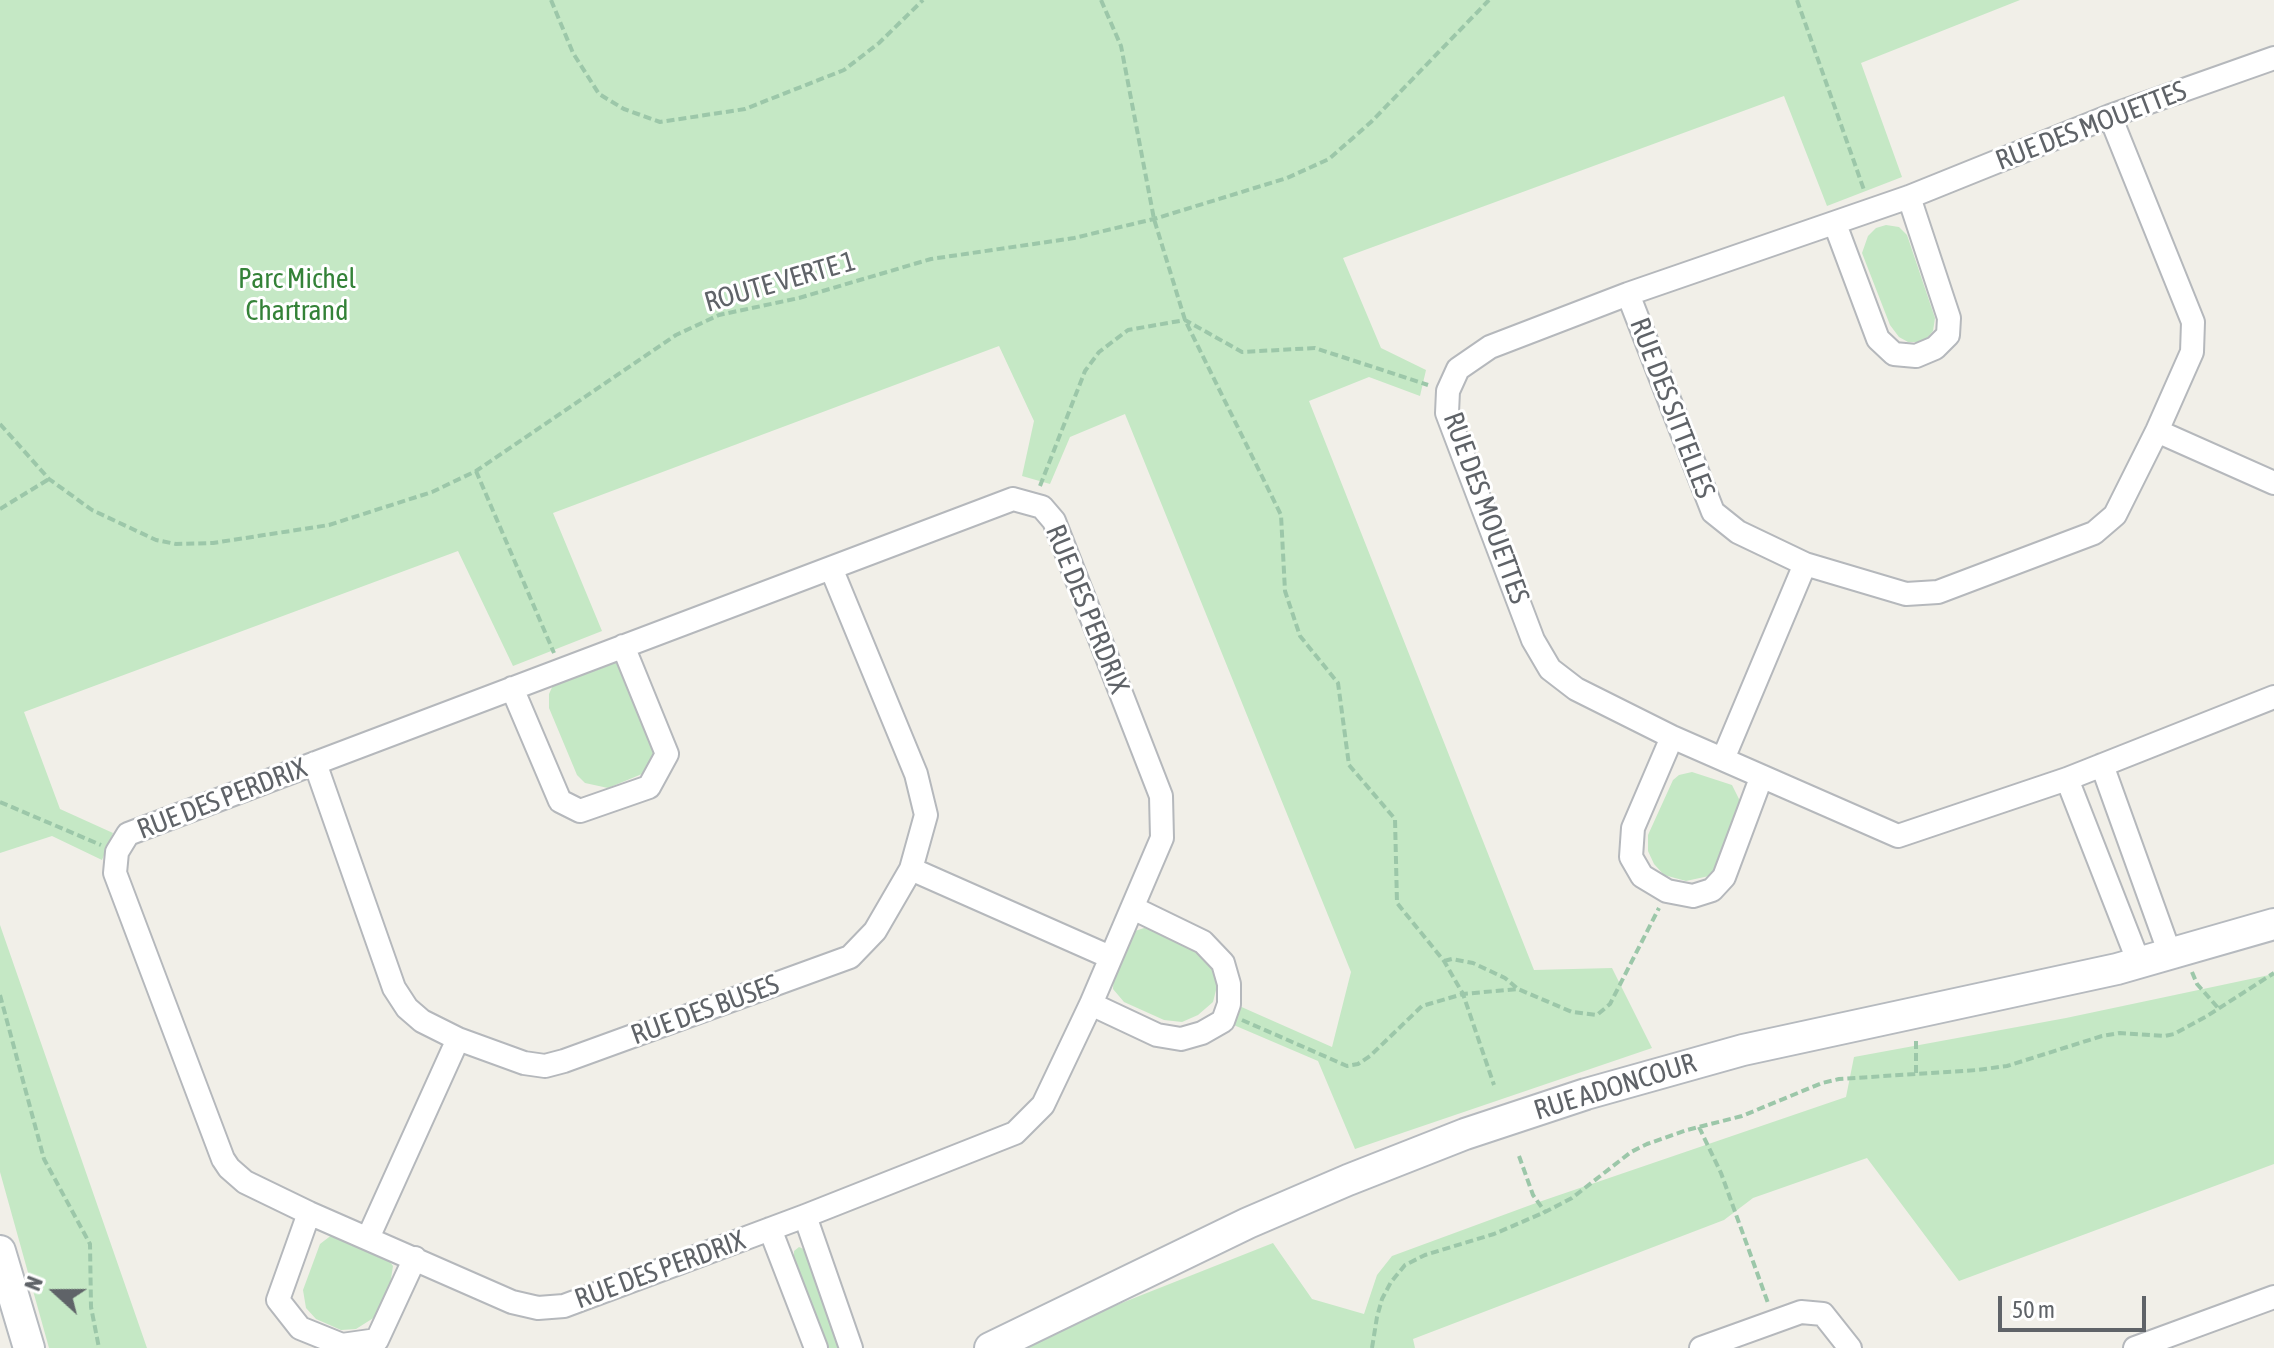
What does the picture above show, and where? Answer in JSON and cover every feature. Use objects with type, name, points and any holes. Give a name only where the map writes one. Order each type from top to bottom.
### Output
[{"type":"street","name":"RUE DES MOUETTES","points":[[2274,58],[2110,116],[1872,211],[1628,294],[1490,347],[1458,369],[1448,391],[1447,413],[1533,640],[1550,669],[1576,689],[1672,737],[1898,836],[2067,779],[2274,697]]},
{"type":"street","name":"RUE DES SITTELLES","points":[[1628,294],[1713,512],[1738,532],[1805,564],[1906,594],[1938,592],[2094,533],[2115,515],[2192,352],[2193,322],[2110,116]]},
{"type":"street","points":[[1835,224],[1878,339],[1894,354],[1916,356],[1935,348],[1948,335],[1949,318],[1909,197]]},
{"type":"street","points":[[2157,431],[2274,483]]},
{"type":"street","name":"RUE DES PERDRIX","points":[[1013,499],[1042,507],[1054,521],[1161,796],[1162,838],[1091,1004],[1043,1105],[1015,1133],[564,1306],[538,1308],[512,1302],[245,1182],[223,1159],[115,873],[117,852],[128,834],[831,568],[1013,499]]},
{"type":"street","points":[[1723,759],[1805,564]]},
{"type":"street","name":"RUE DES BUSES","points":[[315,763],[394,988],[407,1008],[422,1021],[458,1039],[524,1063],[545,1066],[850,957],[875,931],[911,869],[926,815],[916,774],[831,568]]},
{"type":"street","points":[[512,688],[560,801],[580,811],[649,787],[667,754],[623,646]]},
{"type":"street","points":[[1672,737],[1633,828],[1631,857],[1642,876],[1667,891],[1693,896],[1712,890],[1724,877],[1761,778]]},
{"type":"street","points":[[2102,765],[2180,960]]},
{"type":"street","points":[[2067,779],[2139,963]]},
{"type":"street","points":[[911,869],[1110,957]]},
{"type":"street","points":[[1091,1004],[1157,1035],[1181,1039],[1202,1033],[1223,1021],[1229,984],[1223,963],[1203,942],[1133,908]]},
{"type":"street","name":"RUE ADONCOUR","points":[[990,1348],[1248,1223],[1348,1180],[1488,1127],[1607,1088],[1743,1050],[2139,963],[2180,960],[2274,924]]},
{"type":"street","points":[[368,1238],[458,1039]]},
{"type":"street","points":[[309,1213],[278,1300],[300,1328],[342,1345],[377,1340],[415,1258]]},
{"type":"street","points":[[805,1216],[851,1348]]},
{"type":"street","name":"RUE DES PERDRIX","points":[[770,1229],[816,1348]]},
{"type":"street","points":[[0,1251],[29,1348]]},
{"type":"street","points":[[2138,1348],[2274,1297]]},
{"type":"street","points":[[1701,1348],[1801,1312],[1816,1313],[1829,1319],[1850,1348]]},
{"type":"path","points":[[551,0],[573,53],[599,94],[624,109],[660,122],[745,109],[844,70],[879,43],[923,0]]},
{"type":"path","points":[[1101,0],[1121,46],[1154,219],[1185,320],[1281,515],[1285,591],[1300,636],[1338,683],[1349,765],[1395,819],[1397,903],[1444,961],[1463,994],[1494,1085]]},
{"type":"path","name":"ROUTE VERTE 1","points":[[0,424],[49,479],[92,510],[156,540],[176,544],[213,543],[329,525],[432,492],[476,471],[676,335],[719,315],[799,298],[931,259],[1074,238],[1154,219],[1287,178],[1329,159],[1371,122],[1489,0]]},
{"type":"path","points":[[1797,0],[1872,211]]},
{"type":"path","points":[[1034,503],[1085,371],[1099,352],[1128,330],[1185,320],[1242,352],[1315,348],[1448,391]]},
{"type":"path","points":[[476,471],[561,670]]},
{"type":"path","points":[[0,509],[49,479]]},
{"type":"path","points":[[0,802],[117,852]]},
{"type":"path","points":[[1444,961],[1452,959],[1473,963],[1505,978],[1518,989],[1572,1012],[1597,1015],[1610,1004],[1667,891]]},
{"type":"path","points":[[2180,960],[2219,1009]]},
{"type":"path","points":[[1372,1348],[1382,1299],[1405,1265],[1425,1255],[1494,1234],[1545,1212],[1572,1198],[1631,1152],[1699,1127],[1742,1116],[1822,1083],[2007,1066],[2120,1033],[2165,1036],[2219,1009],[2274,973]]},
{"type":"path","points":[[1226,1013],[1347,1066],[1358,1064],[1370,1056],[1422,1006],[1463,994],[1518,989]]},
{"type":"path","points":[[0,995],[44,1159],[90,1244],[91,1307],[99,1348]]},
{"type":"path","points":[[1916,1041],[1916,1073]]},
{"type":"path","points":[[1699,1127],[1721,1173],[1771,1309]]},
{"type":"path","points":[[1519,1156],[1533,1195],[1545,1212]]},
{"type":"green space","name":"Parc Michel Chartrand","points":[[0,0],[2020,0],[1861,63],[1902,177],[1827,206],[1784,96],[1343,258],[1381,348],[1426,370],[1420,396],[1369,377],[1309,401],[1534,970],[1612,968],[1652,1048],[1355,1149],[1318,1061],[1229,1023],[1237,1005],[1332,1047],[1351,972],[1125,414],[1070,437],[1050,484],[1022,476],[1034,421],[999,346],[553,513],[602,631],[513,666],[458,551],[24,712],[60,809],[113,833],[102,860],[52,836],[0,853]]},
{"type":"green space","points":[[1886,225],[1899,227],[1907,235],[1935,318],[1933,331],[1918,342],[1908,342],[1899,337],[1890,325],[1862,253],[1868,236],[1876,228]]},
{"type":"green space","points":[[612,661],[622,667],[655,749],[653,759],[642,774],[608,788],[585,783],[577,775],[549,708],[549,694],[554,683]]},
{"type":"green space","points":[[1692,772],[1732,785],[1741,803],[1718,866],[1709,876],[1686,881],[1664,875],[1654,864],[1648,851],[1648,835],[1673,780]]},
{"type":"green space","points":[[0,925],[147,1348],[49,1348],[0,1172]]},
{"type":"green space","points":[[1150,926],[1200,946],[1214,961],[1218,982],[1213,1002],[1198,1015],[1182,1022],[1164,1020],[1124,1002],[1113,989],[1114,972],[1125,941],[1135,931]]},
{"type":"green space","points":[[2274,974],[2274,1164],[1959,1281],[1867,1158],[1753,1198],[1724,1220],[1413,1339],[1415,1348],[1008,1348],[1273,1243],[1312,1299],[1364,1314],[1377,1275],[1392,1256],[1536,1203],[1846,1097],[1854,1057],[2066,1018]]},
{"type":"green space","points":[[333,1234],[380,1249],[393,1266],[390,1285],[375,1317],[356,1329],[341,1330],[316,1319],[306,1308],[303,1290],[320,1244]]},
{"type":"green space","points":[[799,1247],[806,1250],[842,1348],[827,1348],[794,1259],[794,1251]]}]
